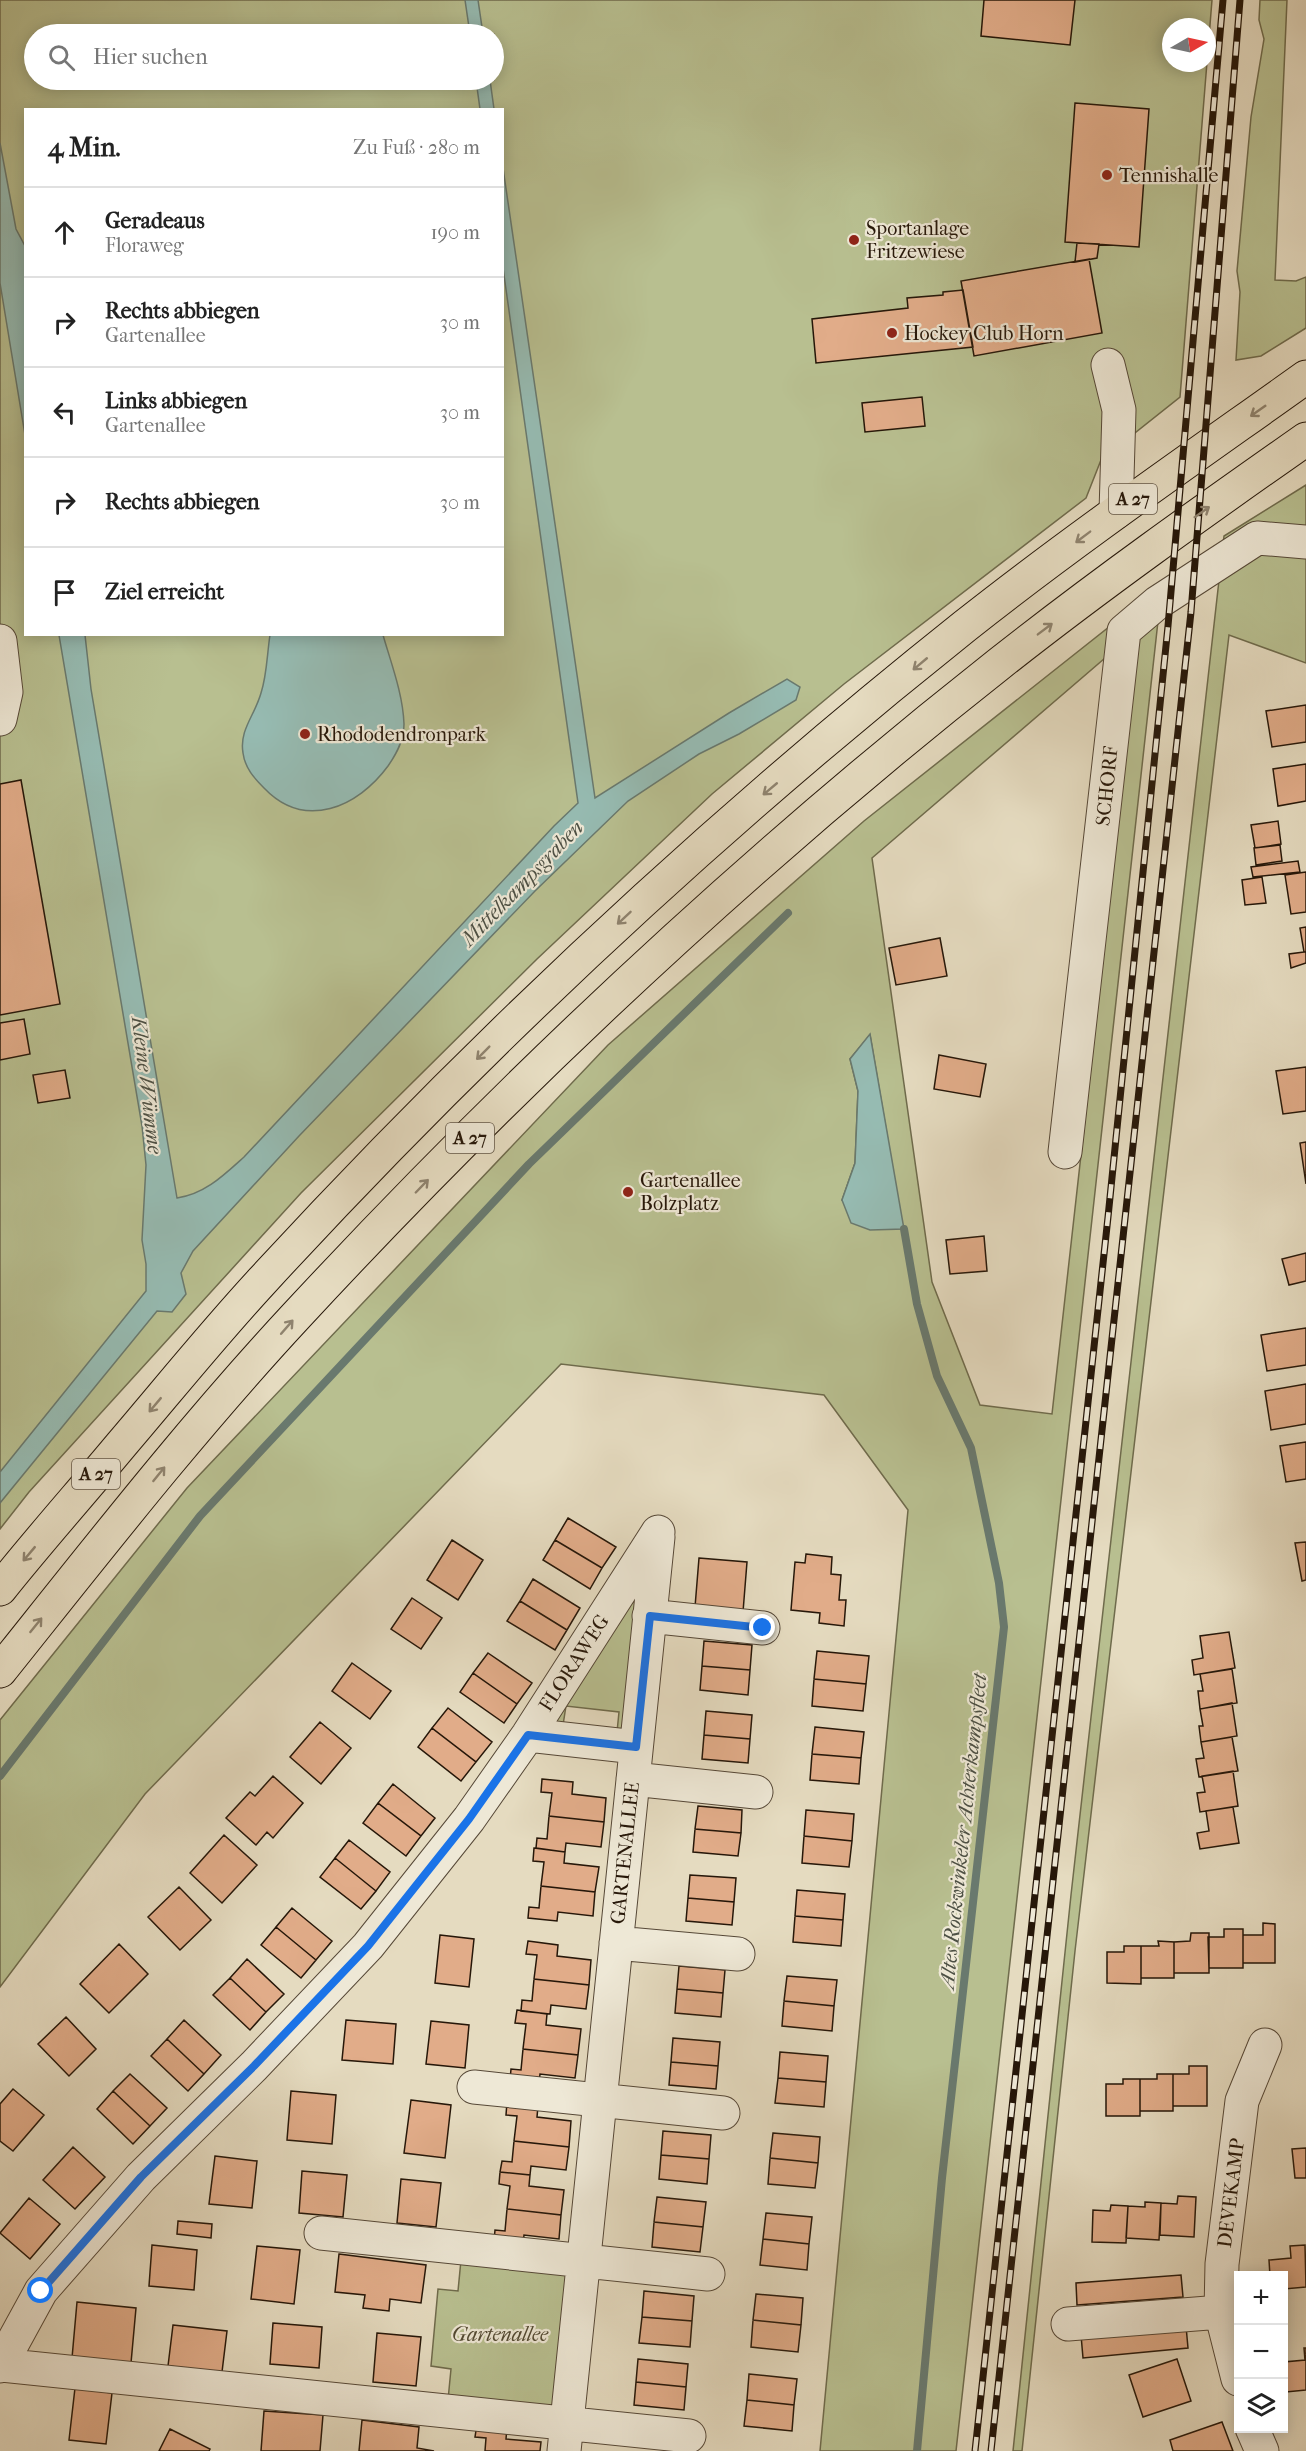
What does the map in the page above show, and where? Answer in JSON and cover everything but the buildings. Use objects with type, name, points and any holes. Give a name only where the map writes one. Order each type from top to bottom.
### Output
[{"type":"highway","name":"A 27","points":[[0,1589],[260,1283],[383,1154],[525,1012],[626,916],[741,813],[965,627],[1116,512],[1306,377]]},
{"type":"highway","name":"A 27","points":[[0,1671],[164,1468],[295,1317],[558,1048],[774,851],[999,664],[1173,533],[1306,439]]},
{"type":"street","points":[[1108,364],[1119,410],[1116,512]]},
{"type":"street","name":"SCHORF","points":[[1065,1152],[1124,631],[1157,603],[1257,538],[1306,542]]},
{"type":"street","points":[[0,642],[6,692],[0,719]]},
{"type":"street","name":"GARTENALLEE","points":[[565,2437],[658,1532]]},
{"type":"street","name":"FLORAWEG","points":[[0,2365],[41,2291],[141,2177],[254,2066],[368,1946],[469,1819],[528,1735],[658,1532]]},
{"type":"street","points":[[650,1616],[763,1628]]},
{"type":"street","points":[[528,1735],[756,1792]]},
{"type":"street","points":[[616,1942],[738,1954]]},
{"type":"street","name":"DEVEKAMP","points":[[1234,2360],[1221,2312],[1222,2264],[1242,2101],[1265,2045]]},
{"type":"street","points":[[474,2087],[723,2113]]},
{"type":"street","points":[[321,2233],[708,2274]]},
{"type":"street","points":[[1068,2324],[1221,2312]]},
{"type":"street","points":[[0,2365],[565,2437],[689,2436]]},
{"type":"street","points":[[1254,2433],[1262,2451]]},
{"type":"green space","points":[[0,0],[1212,0],[1211,18],[1162,18],[1162,72],[1206,72],[1180,397],[1101,460],[1086,498],[844,684],[712,794],[537,959],[301,1193],[29,1492],[0,1529]]},
{"type":"green space","points":[[1260,0],[1287,0],[1275,280],[1296,281],[1306,277],[1306,328],[1261,356],[1236,360],[1240,292],[1237,271],[1251,117],[1264,39],[1259,20]]},
{"type":"green space","points":[[1306,485],[1306,663],[1229,635],[1075,1951],[1022,2451],[1013,2451],[1071,1895],[1224,536]]},
{"type":"green space","points":[[1162,585],[956,2451],[820,2451],[908,1510],[824,1395],[561,1364],[145,1794],[0,1987],[0,1720],[187,1488],[608,1045],[864,821]],"holes":[[[1140,628],[1052,1414],[980,1405],[932,1282],[872,858]],[[870,1035],[903,1229],[842,1200],[855,1163],[858,1091],[850,1059]]]},
{"type":"green space","points":[[641,1568],[626,1728],[617,1732],[619,1712],[566,1706],[563,1725],[549,1724]]},
{"type":"green space","name":"Gartenallee","points":[[461,2260],[567,2271],[552,2411],[448,2400],[451,2369],[431,2366],[438,2289],[458,2291]]},
{"type":"water","points":[[465,0],[478,0],[482,24],[469,24]]},
{"type":"water","points":[[477,90],[491,90],[494,108],[480,108]]},
{"type":"water","points":[[0,143],[16,229],[24,244],[24,429],[0,283]]},
{"type":"water","points":[[504,175],[595,798],[787,679],[800,687],[796,700],[739,734],[699,754],[628,801],[535,891],[299,1136],[193,1251],[181,1273],[186,1294],[172,1312],[157,1311],[0,1503],[0,1472],[146,1291],[146,1264],[142,1240],[146,1165],[142,1126],[59,636],[85,636],[91,689],[177,1198],[205,1188],[244,1157],[578,803],[504,275]]},
{"type":"water","points":[[270,636],[383,636],[401,701],[403,735],[388,766],[362,793],[330,808],[313,811],[296,808],[280,801],[253,776],[243,753],[243,737],[258,701],[266,672]]},
{"type":"water","points":[[870,1034],[904,1229],[870,1230],[851,1223],[842,1200],[855,1163],[858,1091],[850,1059]]},
{"type":"waterway","points":[[0,1776],[200,1516],[529,1164],[788,913]]},
{"type":"waterway","name":"Altes Rockwinkeler Achterkampsfleet","points":[[904,1229],[917,1304],[937,1376],[971,1448],[999,1583],[1004,1627],[942,2178],[917,2451]]},
{"type":"railway","points":[[975,2451],[1108,1217],[1168,626],[1223,0]]},
{"type":"railway","points":[[991,2451],[1191,612],[1240,0]]},
{"type":"place","name":"Tennishalle","points":[[1107,175]]},
{"type":"place","name":"Sportanlage Fritzewiese","points":[[854,240]]},
{"type":"place","name":"Hockey Club Horn","points":[[892,333]]},
{"type":"place","name":"Rhododendronpark","points":[[305,734]]},
{"type":"place","name":"Gartenallee Bolzplatz","points":[[628,1192]]},
{"type":"route","points":[[41,2291],[141,2177],[254,2066],[368,1946],[469,1819],[528,1735],[636,1747],[650,1616],[763,1628]]},
{"type":"water label","name":"Mittelkampsgraben","points":[[522,883]]},
{"type":"water label","name":"Kleine Wümme","points":[[147,1085]]}]
